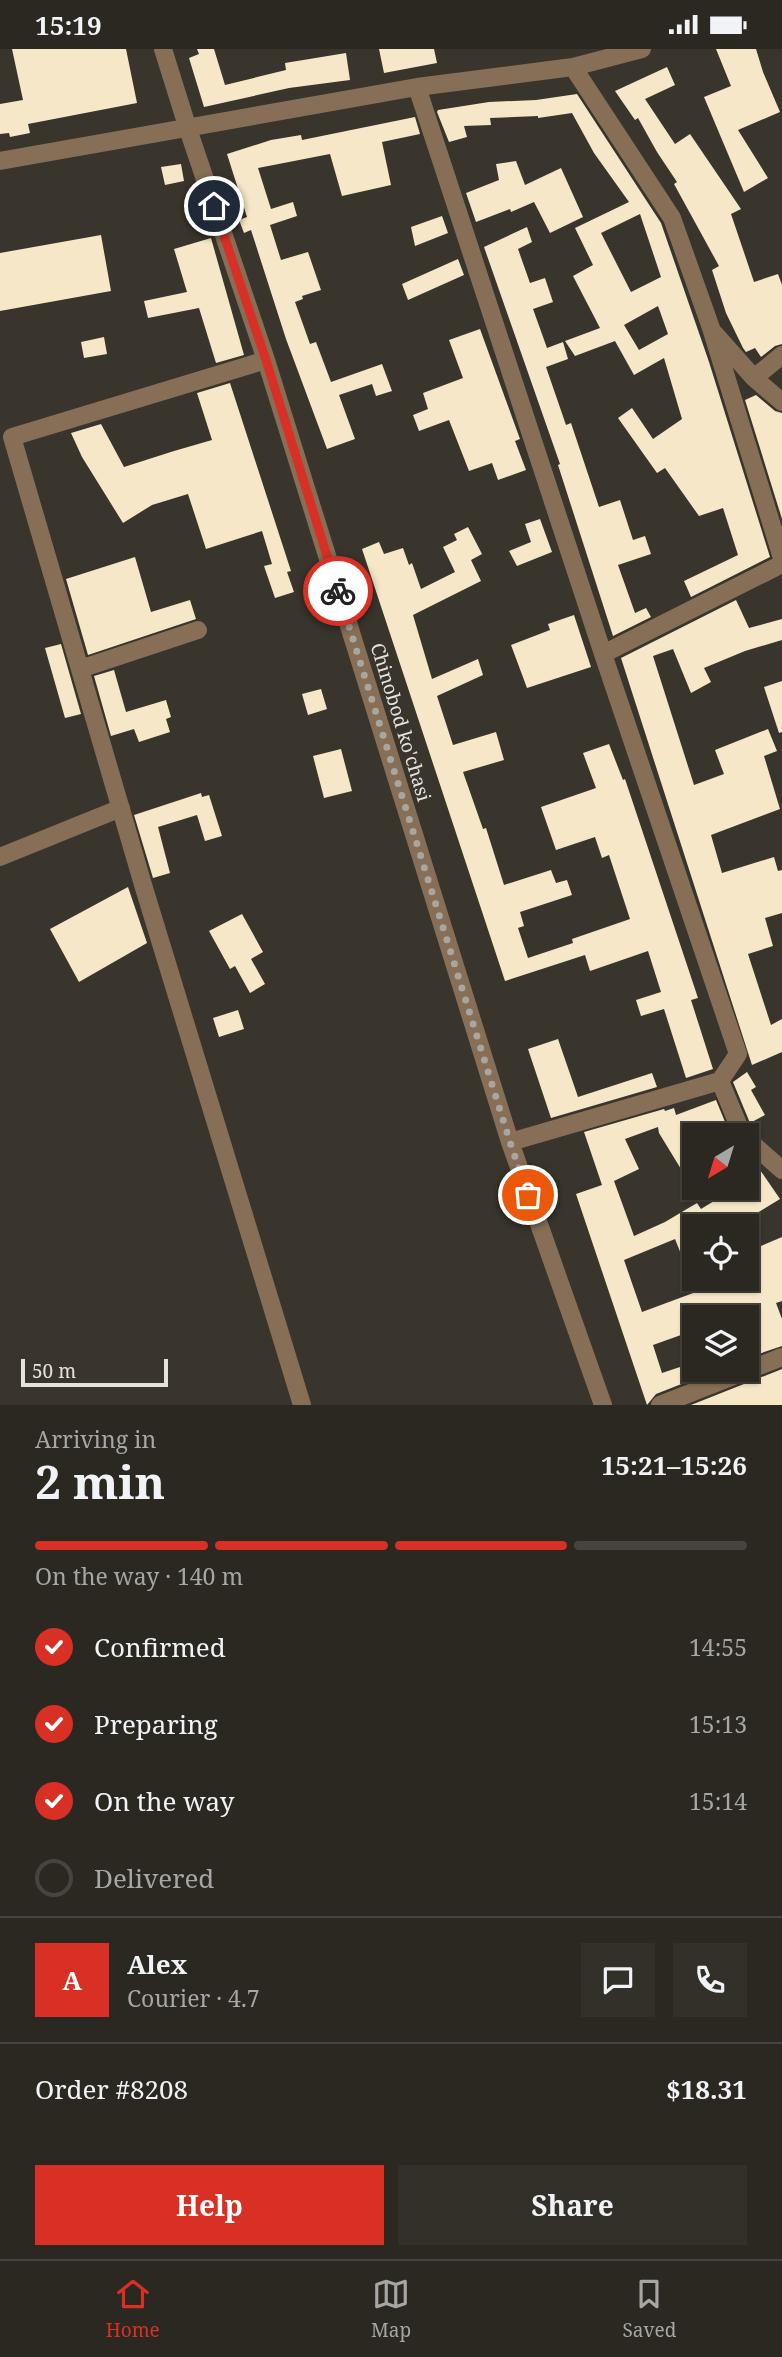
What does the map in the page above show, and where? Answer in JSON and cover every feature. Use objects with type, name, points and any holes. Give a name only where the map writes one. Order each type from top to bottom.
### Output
[{"type":"street","name":"Chinobod ko'chasi","points":[[163,49],[266,360],[510,1142],[603,1405]]},
{"type":"street","points":[[0,161],[417,87],[573,67],[642,49]]},
{"type":"street","points":[[573,67],[672,218],[710,328],[782,558]]},
{"type":"street","points":[[417,87],[603,654],[738,1054],[720,1081],[510,1142]]},
{"type":"street","points":[[710,328],[754,378],[782,402]]},
{"type":"street","points":[[754,378],[782,355]]},
{"type":"street","points":[[266,360],[12,437],[302,1405]]},
{"type":"street","points":[[603,654],[782,564]]},
{"type":"street","points":[[80,669],[198,630]]},
{"type":"street","points":[[0,857],[121,807]]},
{"type":"street","points":[[720,1081],[738,1123]]},
{"type":"street","points":[[760,1151],[782,1170]]},
{"type":"street","points":[[660,1405],[782,1357]]},
{"type":"building","points":[[12,49],[126,49],[137,103],[28,124],[30,133],[10,137],[9,133],[0,134],[0,104],[23,100]]},
{"type":"building","points":[[197,49],[214,49],[225,85],[286,70],[285,63],[346,53],[350,80],[289,88],[204,107],[189,58],[199,54]]},
{"type":"building","points":[[379,49],[434,49],[437,63],[384,73]]},
{"type":"building","points":[[716,49],[756,49],[780,112],[738,130],[768,178],[744,192],[704,97],[731,86]]},
{"type":"building","points":[[667,67],[675,85],[645,99],[675,144],[690,134],[741,209],[731,214],[754,282],[778,274],[782,285],[782,344],[761,357],[755,348],[746,352],[743,348],[726,313],[712,270],[719,266],[674,184],[677,182],[638,118],[635,120],[615,91]]},
{"type":"building","points":[[577,94],[661,223],[709,362],[770,557],[691,597],[684,581],[738,555],[723,508],[699,516],[665,468],[657,473],[618,418],[632,408],[653,439],[682,419],[664,358],[634,375],[615,341],[575,356],[565,341],[600,328],[573,276],[593,265],[575,228],[629,202],[594,153],[572,113],[538,118],[490,118],[491,125],[464,126],[467,137],[449,142],[437,112],[489,102],[536,100]],"holes":[[[640,214],[661,277],[631,292],[601,233]],[[658,306],[668,334],[639,350],[624,325]]]},
{"type":"building","points":[[415,117],[420,134],[382,142],[391,185],[342,196],[330,154],[258,168],[271,209],[293,202],[297,216],[270,225],[281,260],[308,252],[321,290],[302,296],[303,299],[295,302],[310,344],[316,342],[331,382],[382,364],[392,391],[376,396],[372,384],[339,395],[355,439],[327,449],[286,339],[251,230],[244,233],[239,220],[247,217],[227,154],[271,140],[301,135],[302,140]]},
{"type":"building","points":[[516,161],[525,185],[561,168],[583,217],[550,233],[534,202],[476,222],[466,193],[499,180],[496,164]]},
{"type":"building","points":[[181,164],[184,181],[165,185],[161,167]]},
{"type":"building","points":[[442,216],[448,233],[415,246],[411,227]]},
{"type":"building","points":[[527,227],[532,242],[518,249],[530,283],[545,278],[553,302],[533,309],[547,348],[563,342],[568,359],[546,367],[566,425],[571,423],[599,507],[620,500],[633,540],[645,536],[651,554],[618,565],[635,613],[646,608],[651,617],[613,636],[558,465],[560,464],[484,247]]},
{"type":"building","points":[[101,235],[111,291],[0,311],[0,253]]},
{"type":"building","points":[[211,238],[244,355],[216,363],[199,308],[148,318],[144,301],[187,292],[174,249]]},
{"type":"building","points":[[458,259],[464,275],[408,300],[402,284]]},
{"type":"building","points":[[480,329],[520,439],[515,441],[526,470],[498,480],[492,463],[469,471],[449,420],[419,431],[413,415],[428,409],[423,393],[463,378],[449,340]]},
{"type":"building","points":[[104,337],[107,354],[84,358],[81,342]]},
{"type":"building","points":[[230,383],[291,571],[287,572],[294,592],[275,598],[264,566],[272,564],[262,531],[206,549],[188,494],[152,505],[123,523],[82,457],[71,433],[101,424],[124,467],[212,440],[197,393]]},
{"type":"building","points":[[756,395],[775,411],[782,413],[782,519],[745,400]]},
{"type":"building","points":[[540,519],[552,552],[517,566],[509,551],[531,542],[525,524]]},
{"type":"building","points":[[468,527],[482,554],[471,560],[481,581],[413,615],[432,679],[478,659],[483,675],[437,696],[453,745],[496,732],[504,760],[463,772],[483,829],[486,828],[504,885],[551,870],[556,883],[567,880],[572,895],[520,912],[524,926],[518,928],[528,958],[630,919],[609,855],[602,858],[595,837],[556,850],[541,807],[596,788],[583,753],[609,744],[623,780],[625,779],[698,998],[691,1000],[713,1069],[686,1078],[664,1009],[641,1016],[636,1000],[661,992],[648,951],[590,971],[585,955],[505,981],[362,549],[379,542],[384,554],[403,548],[409,565],[412,563],[421,589],[455,572],[443,547],[457,540],[454,534]]},
{"type":"building","points":[[135,557],[151,612],[190,600],[196,619],[88,655],[66,579]]},
{"type":"building","points":[[736,600],[749,628],[782,619],[782,640],[745,651],[704,668],[711,682],[691,693],[673,649],[653,656],[694,785],[724,774],[715,750],[768,729],[777,751],[764,756],[780,809],[711,835],[722,873],[774,857],[778,871],[782,870],[782,913],[765,918],[773,946],[748,954],[771,1025],[782,1019],[782,1052],[752,1065],[621,658]]},
{"type":"building","points":[[574,615],[591,667],[527,688],[511,645],[550,630],[548,624]]},
{"type":"building","points":[[61,644],[81,714],[65,718],[45,648]]},
{"type":"building","points":[[114,670],[126,712],[166,700],[171,717],[166,719],[170,732],[139,742],[134,729],[111,736],[94,676]]},
{"type":"building","points":[[782,681],[782,732],[779,733],[764,687]]},
{"type":"building","points":[[321,689],[327,709],[308,715],[302,694]]},
{"type":"building","points":[[341,749],[352,791],[324,798],[313,756]]},
{"type":"building","points":[[201,793],[202,797],[209,795],[222,836],[205,841],[197,815],[158,827],[170,873],[153,878],[134,815]]},
{"type":"building","points":[[128,887],[147,943],[79,982],[50,929]]},
{"type":"building","points":[[242,914],[263,952],[251,959],[265,984],[250,993],[235,966],[230,969],[209,931]]},
{"type":"building","points":[[238,1010],[244,1029],[219,1037],[213,1018]]},
{"type":"building","points":[[558,1039],[578,1097],[652,1073],[657,1087],[551,1118],[528,1049]]},
{"type":"building","points":[[747,1072],[756,1087],[751,1090],[765,1115],[750,1123],[733,1082]]},
{"type":"building","points":[[716,1100],[725,1123],[682,1123],[682,1171],[658,1127],[625,1139],[639,1169],[614,1181],[634,1236],[697,1203],[701,1209],[714,1201],[760,1201],[760,1170],[780,1199],[756,1214],[682,1214],[682,1253],[675,1239],[624,1260],[642,1312],[699,1291],[759,1291],[759,1241],[761,1246],[782,1237],[782,1301],[776,1303],[782,1319],[782,1346],[759,1354],[759,1305],[682,1305],[682,1335],[653,1345],[662,1373],[682,1366],[682,1382],[686,1382],[656,1394],[647,1405],[576,1194],[602,1185],[584,1132],[674,1108],[676,1115]]},
{"type":"building","points":[[782,1369],[782,1405],[691,1405],[749,1382],[759,1382],[759,1378]]},
{"type":"way so far","points":[[338,591],[528,1195]]},
{"type":"route","points":[[214,206],[266,360],[338,591]]}]
